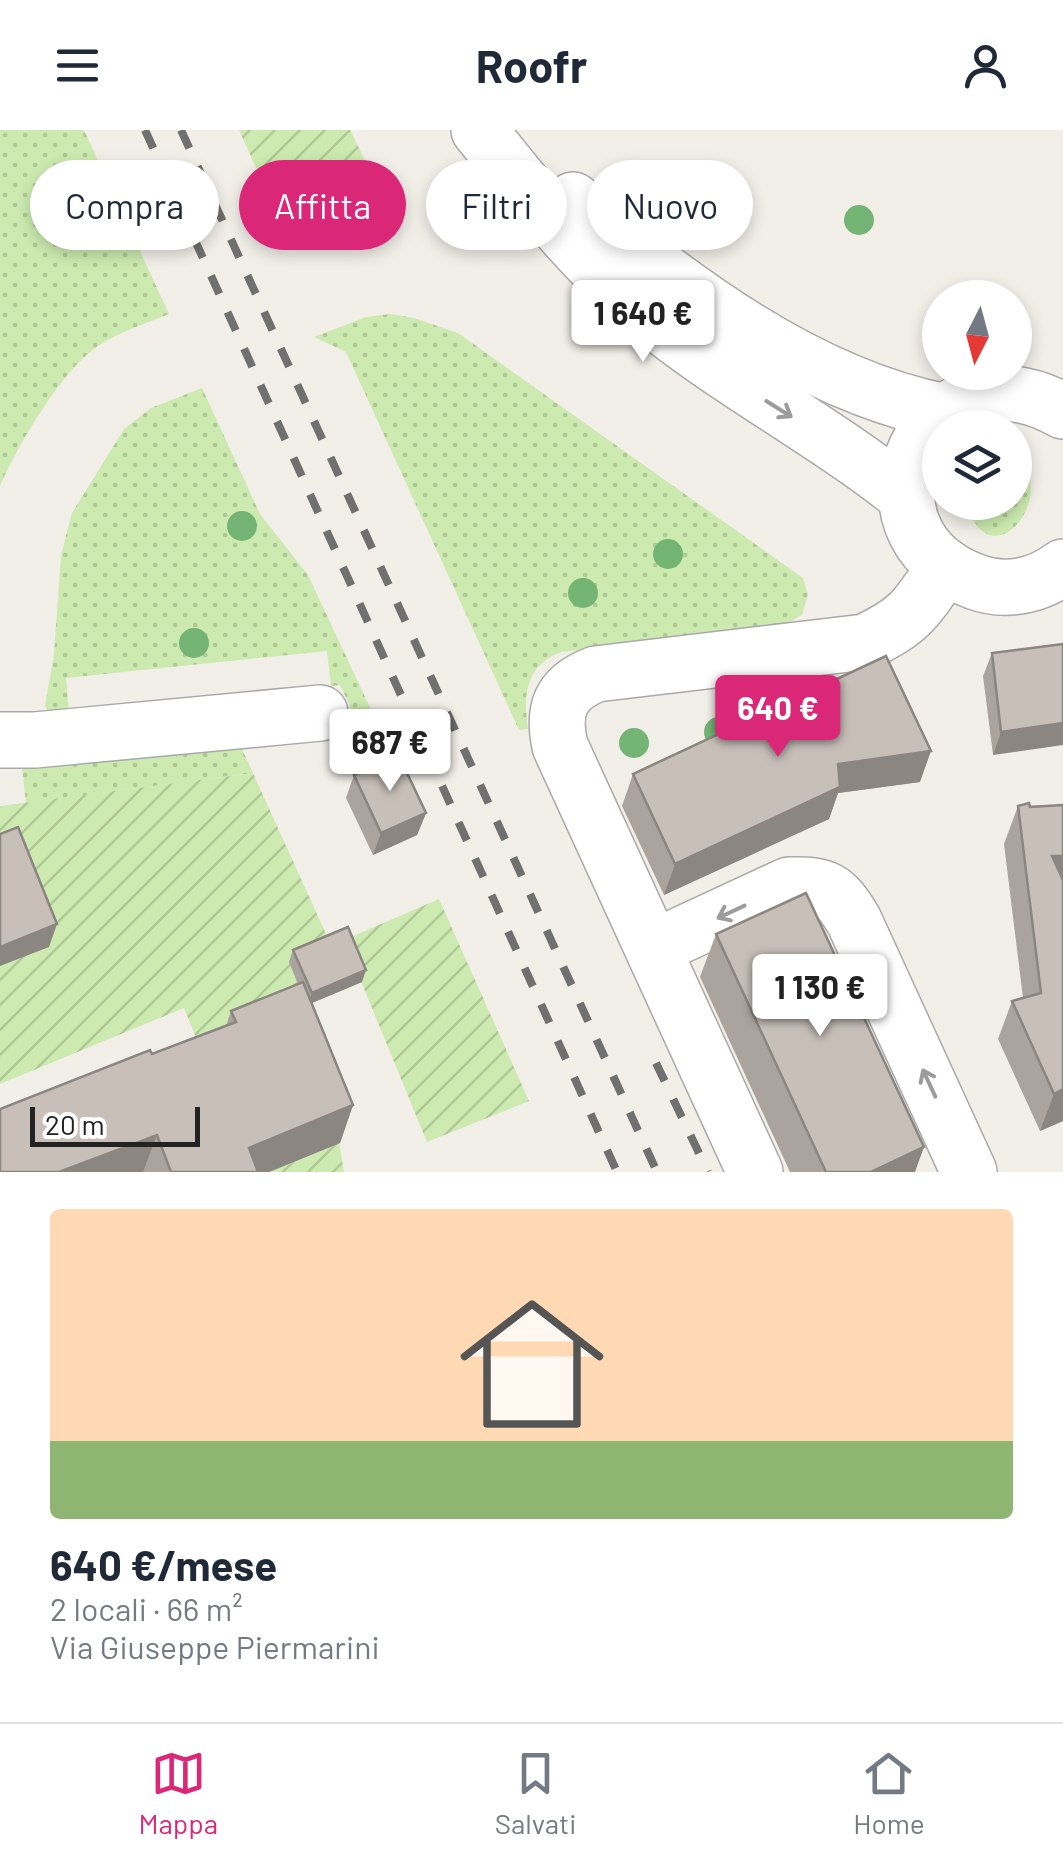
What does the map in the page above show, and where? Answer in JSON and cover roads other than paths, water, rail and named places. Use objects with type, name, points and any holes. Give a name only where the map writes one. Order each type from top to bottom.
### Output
[{"type":"street","points":[[479,130],[557,227],[652,319],[753,392],[858,458],[906,496]]},
{"type":"street","points":[[498,130],[530,164],[703,300],[820,370],[902,403],[935,410]]},
{"type":"street","points":[[949,410],[974,397],[1006,392],[1037,398],[1063,412]]},
{"type":"street","points":[[922,435],[909,464],[906,496],[913,528],[930,555],[956,575],[986,586],[1019,588],[1059,573]]},
{"type":"street","points":[[755,1172],[560,746],[555,724],[560,703],[575,682],[596,674],[865,642],[899,627],[922,602],[945,566]]},
{"type":"street","points":[[0,740],[320,713]]},
{"type":"street","points":[[652,948],[788,885],[813,884],[832,890],[854,921],[969,1172]]},
{"type":"railway","points":[[145,130],[617,1172]]},
{"type":"railway","points":[[181,130],[657,1172]]},
{"type":"railway","points":[[656,1063],[708,1172]]}]
